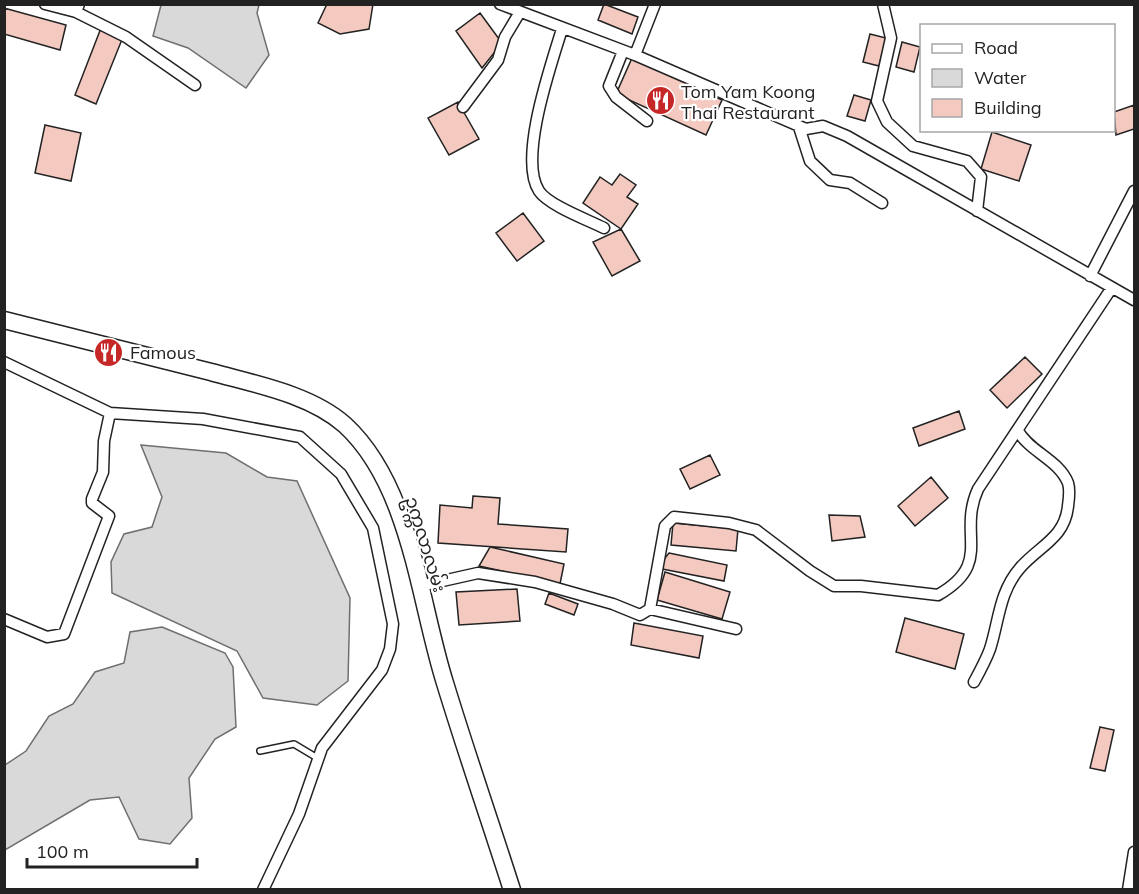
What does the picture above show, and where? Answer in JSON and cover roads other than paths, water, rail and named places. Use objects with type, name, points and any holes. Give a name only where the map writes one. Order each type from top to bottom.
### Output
[{"type":"main road","name":"ဥက္ကလာလမ်း","points":[[4,320],[266,387],[317,406],[344,424],[362,444],[380,472],[398,509],[444,681],[512,890]]},
{"type":"street","points":[[45,4],[77,8],[126,37],[195,85]]},
{"type":"street","points":[[500,4],[635,55],[799,127],[806,129],[823,126],[847,136],[1134,300]]},
{"type":"street","points":[[635,55],[655,4]]},
{"type":"street","points":[[883,4],[891,38],[877,101],[887,122],[913,146],[967,161],[981,177],[977,211]]},
{"type":"street","points":[[463,107],[498,60],[505,37],[520,12]]},
{"type":"street","points":[[562,29],[541,93],[531,172],[540,193],[604,228]]},
{"type":"street","points":[[623,51],[609,86],[616,97],[647,121]]},
{"type":"street","points":[[799,127],[810,160],[830,180],[850,183],[882,203]]},
{"type":"street","points":[[1090,276],[1134,191]]},
{"type":"street","points":[[650,609],[663,532],[669,519],[674,517],[729,523],[756,530],[810,571],[834,586],[861,585],[938,595],[968,569],[972,549],[970,510],[973,498],[993,462],[1018,431],[1111,288]]},
{"type":"street","points":[[4,362],[110,413],[203,419],[300,436],[340,474],[373,528],[393,624],[390,649],[382,670],[322,748],[299,814],[263,890]]},
{"type":"street","points":[[4,619],[47,637],[64,634],[109,516],[92,503],[92,499],[103,472],[104,441],[110,413]]},
{"type":"street","points":[[974,682],[990,649],[999,606],[1008,587],[1019,569],[1049,544],[1062,529],[1068,512],[1068,484],[1060,470],[1024,441],[1018,431]]},
{"type":"street","points":[[420,586],[478,573],[535,582],[613,604],[640,615],[650,609],[736,629]]},
{"type":"street","points":[[1128,890],[1134,852]]},
{"type":"lane","points":[[260,751],[294,744],[319,759]]},
{"type":"water","points":[[161,5],[259,5],[257,13],[269,55],[246,88],[188,48],[153,36]]},
{"type":"water","points":[[141,445],[226,453],[267,477],[297,481],[350,598],[348,681],[317,705],[263,698],[237,651],[112,593],[111,562],[124,534],[152,527],[162,497]]},
{"type":"water","points":[[162,627],[225,653],[233,667],[236,727],[215,739],[189,778],[192,818],[170,844],[139,839],[119,797],[90,800],[5,850],[5,765],[26,751],[49,716],[73,704],[95,672],[124,663],[130,632]]},
{"type":"place","name":"Tom Yam Koong Thai Restaurant","points":[[660,101]]},
{"type":"place","name":"Famous","points":[[109,352]]}]
